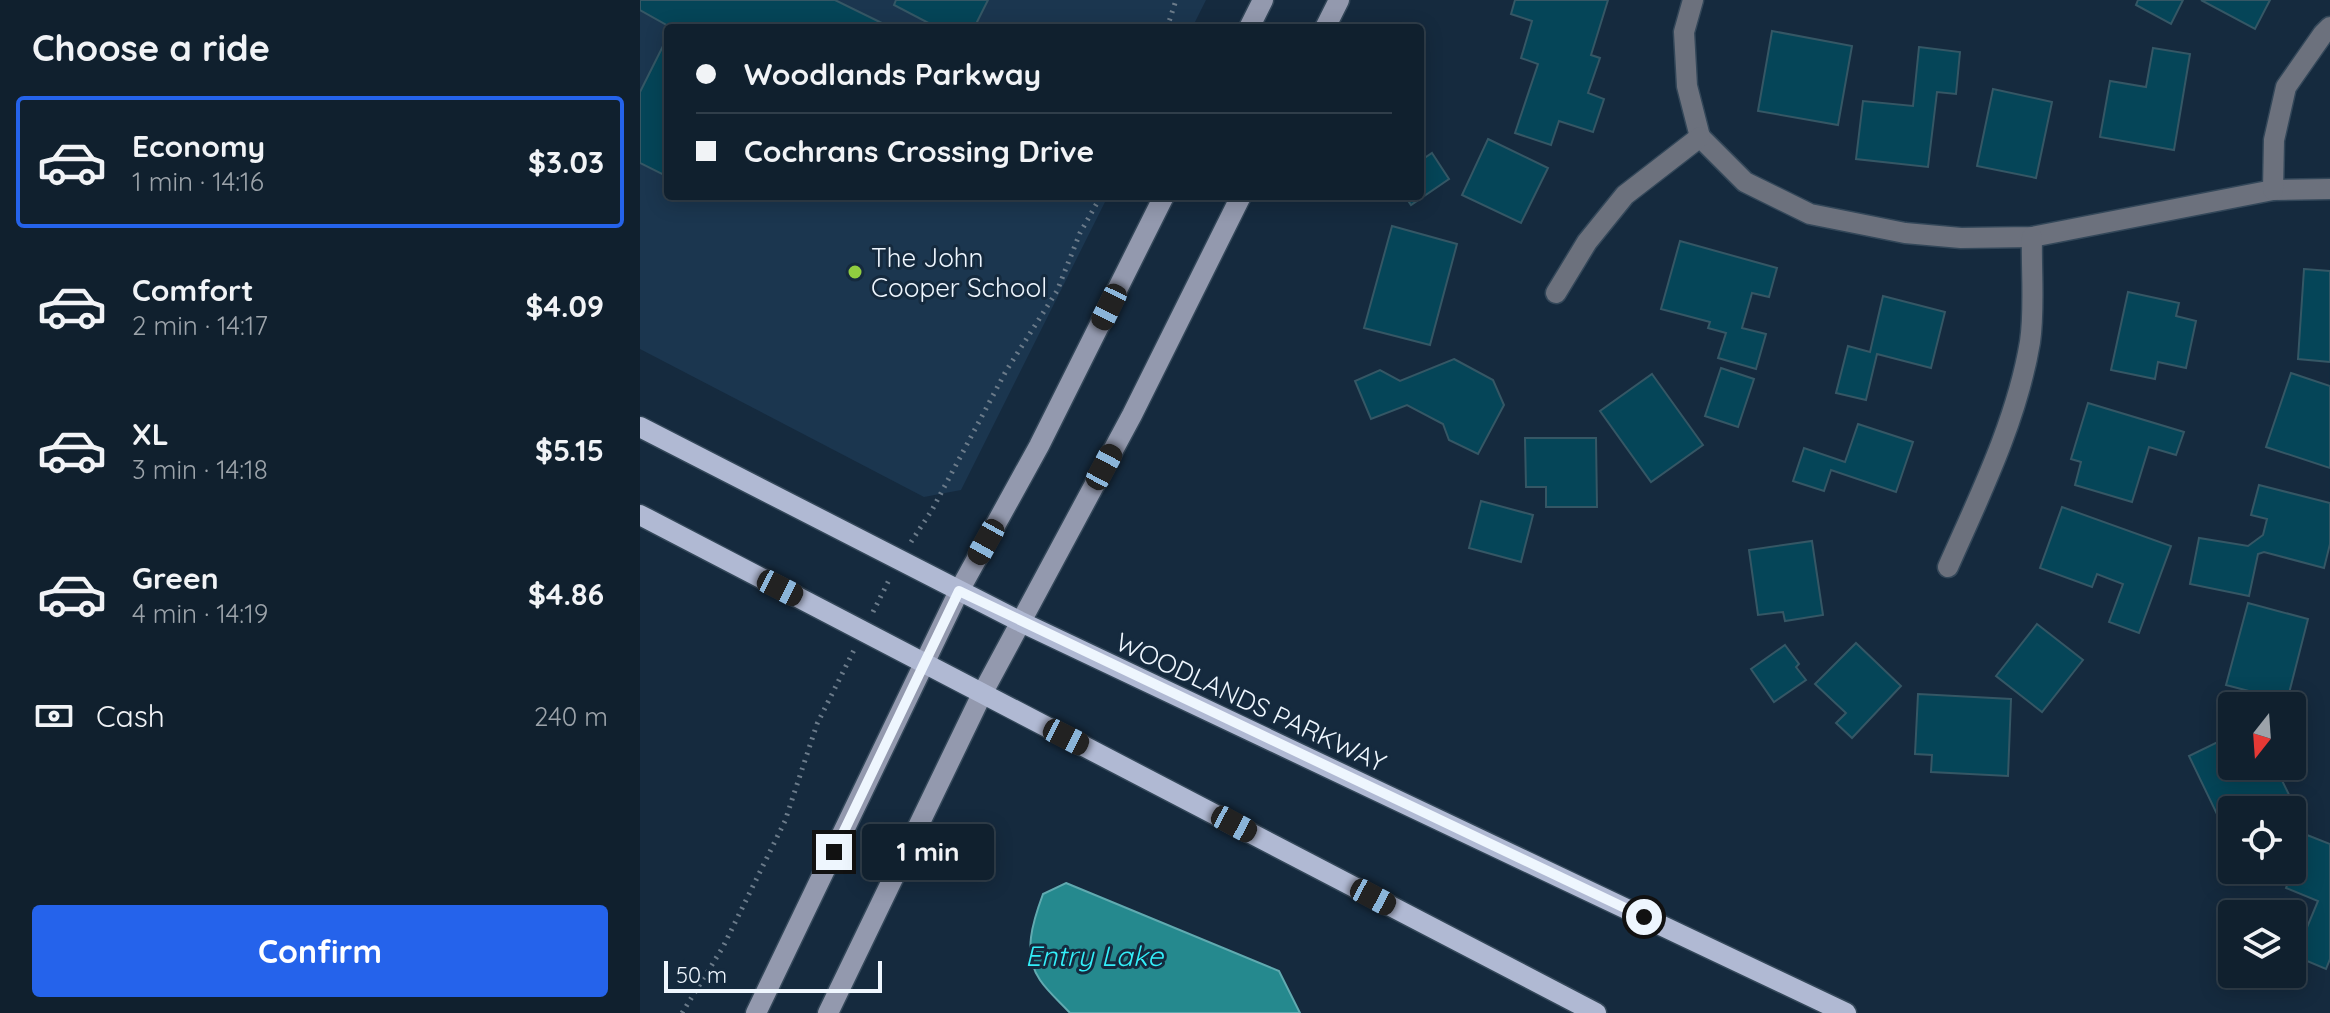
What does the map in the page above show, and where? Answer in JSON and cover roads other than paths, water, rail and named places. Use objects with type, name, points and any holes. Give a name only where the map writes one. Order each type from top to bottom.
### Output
[{"type":"main road","name":"WOODLANDS PARKWAY","points":[[640,427],[1019,621],[1846,1013]]},
{"type":"main road","points":[[640,515],[1596,1013]]},
{"type":"street","points":[[1251,24],[1263,0]]},
{"type":"street","points":[[1327,24],[1339,0]]},
{"type":"street","points":[[1693,0],[1684,32],[1687,86],[1700,137],[1745,182],[1810,214],[1905,233],[1961,238],[2032,237],[2273,190],[2330,189]]},
{"type":"street","points":[[2273,190],[2274,140],[2286,87],[2330,27]]},
{"type":"street","points":[[1556,293],[1587,242],[1625,195],[1700,137]]},
{"type":"street","points":[[756,1013],[959,591],[1039,446],[1162,200]]},
{"type":"street","points":[[828,1013],[982,694],[1132,415],[1239,200]]},
{"type":"street","points":[[1948,567],[1984,486],[2013,408],[2027,353],[2030,340],[2032,237]]},
{"type":"water","name":"Entry Lake","points":[[1066,883],[1279,971],[1300,1013],[1070,1013],[1040,980],[1030,948],[1043,894]]},
{"type":"place","name":"The John Cooper School","points":[[855,272]]}]
